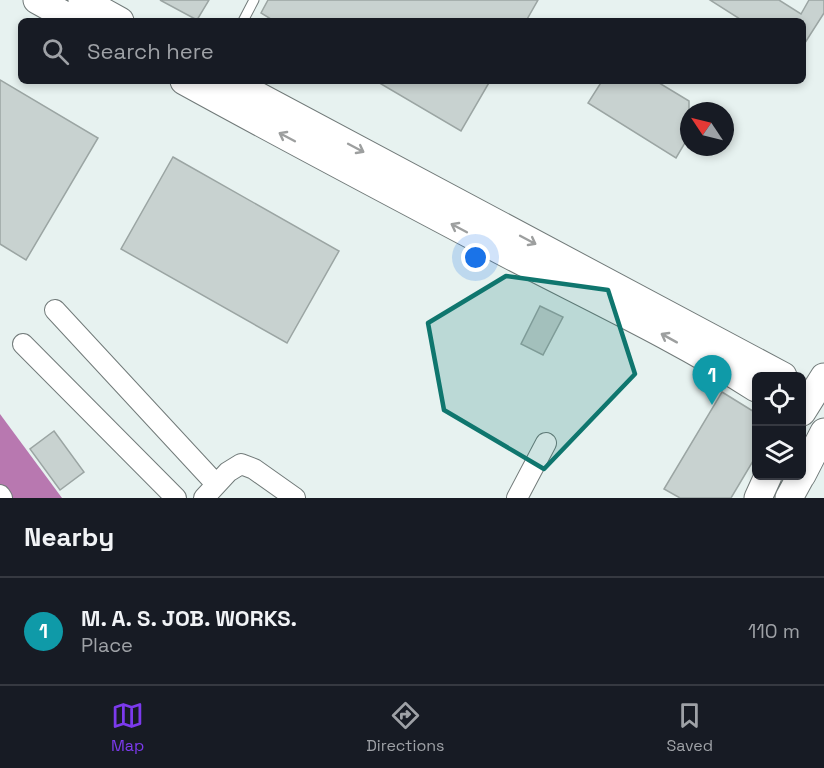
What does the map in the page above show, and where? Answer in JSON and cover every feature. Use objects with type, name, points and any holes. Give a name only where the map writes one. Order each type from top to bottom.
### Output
[{"type":"street","points":[[38,0],[70,18]]},
{"type":"street","points":[[82,0],[115,18]]},
{"type":"street","points":[[190,84],[642,323],[752,385]]},
{"type":"street","points":[[236,84],[776,372]]},
{"type":"street","points":[[55,309],[210,491],[228,472],[241,464],[254,469],[295,498]]},
{"type":"street","points":[[23,344],[176,498]]},
{"type":"street","points":[[806,420],[824,432],[806,466]]},
{"type":"street","points":[[517,498],[546,443]]},
{"type":"street","points":[[758,498],[766,480]]},
{"type":"street","points":[[789,498],[798,480]]},
{"type":"lane","points":[[245,18],[254,0]]},
{"type":"highlighted area","points":[[506,276],[608,290],[635,374],[544,469],[444,410],[428,323]]},
{"type":"shaded area","points":[[0,414],[62,498],[0,498]]},
{"type":"building","points":[[160,0],[209,0],[198,18],[193,18]]},
{"type":"building","points":[[268,0],[538,0],[528,18],[269,18],[261,13]]},
{"type":"building","points":[[710,0],[779,0],[801,14],[809,0],[824,0],[824,13],[806,41],[806,18],[738,18]]},
{"type":"building","points":[[0,80],[98,138],[26,260],[0,244]]},
{"type":"building","points":[[381,84],[488,84],[461,131]]},
{"type":"building","points":[[600,84],[661,84],[689,101],[680,102],[680,151],[676,158],[588,103]]},
{"type":"building","points":[[173,157],[339,251],[287,343],[121,249]]},
{"type":"building","points":[[540,306],[563,317],[543,355],[521,344]]},
{"type":"building","points":[[722,392],[752,411],[752,463],[731,498],[680,498],[664,489]]},
{"type":"building","points":[[54,431],[84,472],[60,490],[30,449]]},
{"type":"place","name":"M. A. S. JOB. WORKS.","points":[[712,405]]}]
